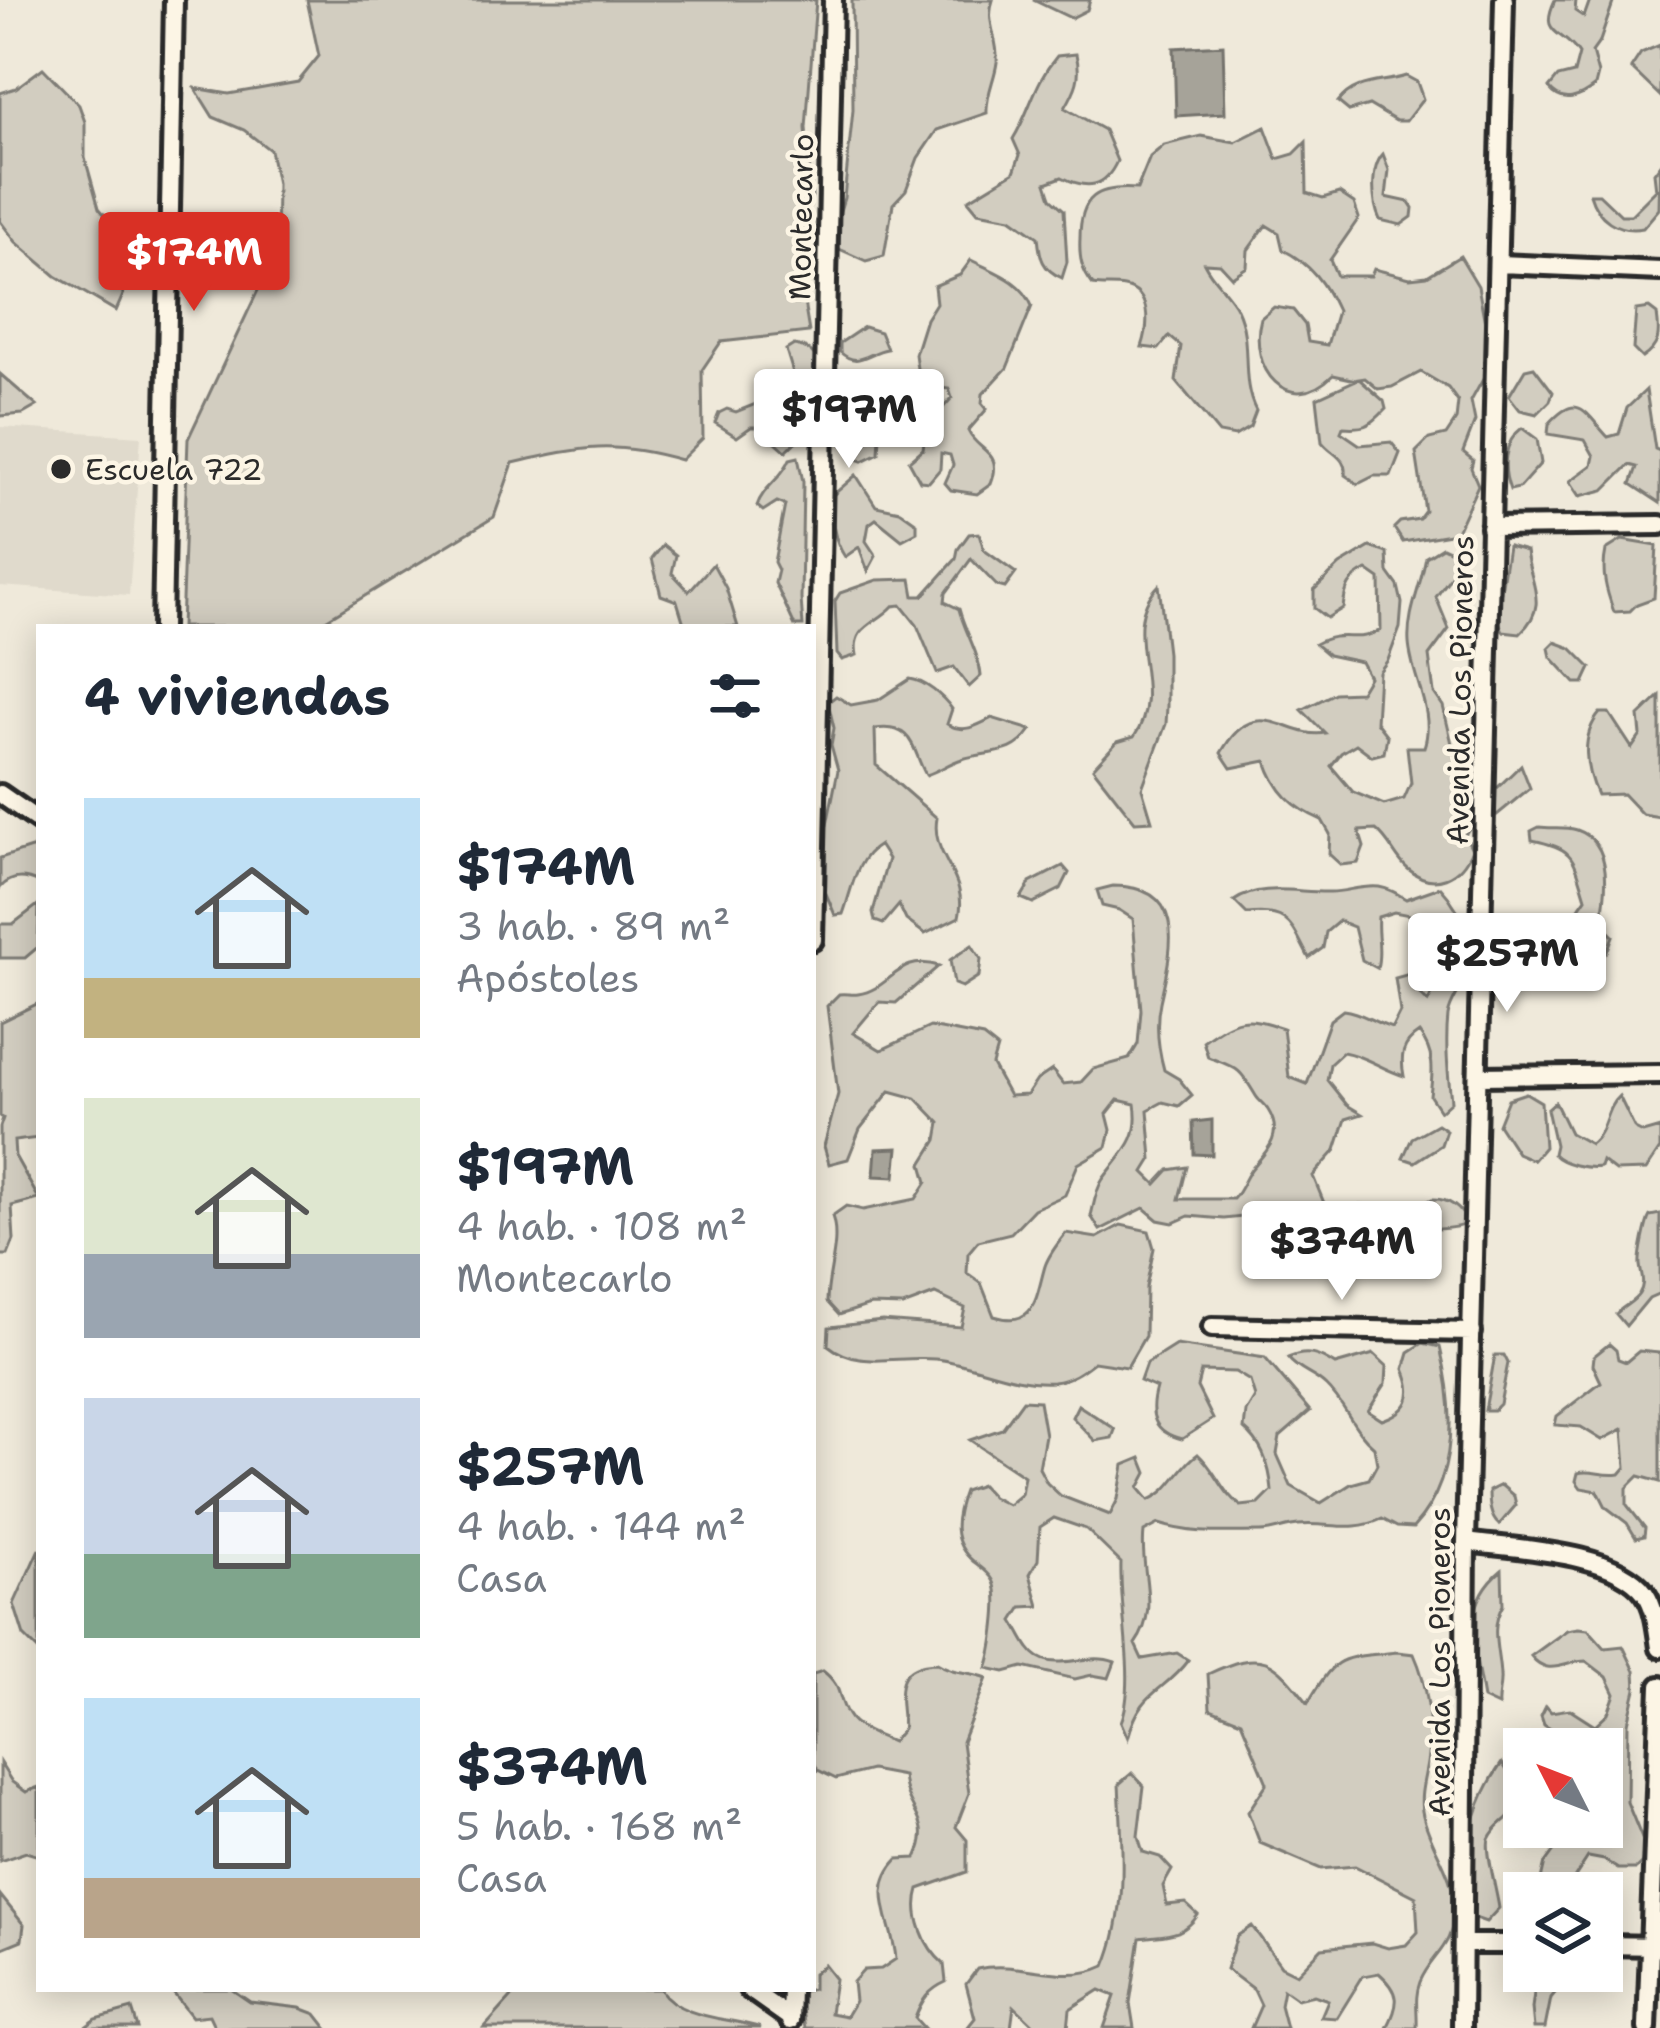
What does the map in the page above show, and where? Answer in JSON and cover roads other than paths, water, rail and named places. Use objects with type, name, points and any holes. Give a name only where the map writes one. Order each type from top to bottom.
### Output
[{"type":"street","points":[[162,624],[174,0]]},
{"type":"street","name":"Montecarlo","points":[[816,799],[833,0]]},
{"type":"street","name":"Avenida Los Pioneros","points":[[1462,2028],[1466,1542],[1504,0]]},
{"type":"street","points":[[1500,264],[1660,271]]},
{"type":"street","points":[[1490,527],[1660,524]]},
{"type":"street","points":[[0,794],[36,819]]},
{"type":"street","points":[[1480,1076],[1660,1074]]},
{"type":"street","points":[[1212,1327],[1472,1332]]},
{"type":"street","points":[[1466,1542],[1599,1562],[1629,1577],[1645,1593],[1654,1612],[1660,1648]]},
{"type":"street","points":[[1647,2028],[1656,1946],[1660,1686]]},
{"type":"street","points":[[1464,1944],[1503,1944]]},
{"type":"street","points":[[1623,1945],[1656,1946]]},
{"type":"street","points":[[752,1992],[790,2023]]},
{"type":"street","points":[[790,2023],[791,1992]]},
{"type":"place","name":"Escuela 722","points":[[61,469]]}]
